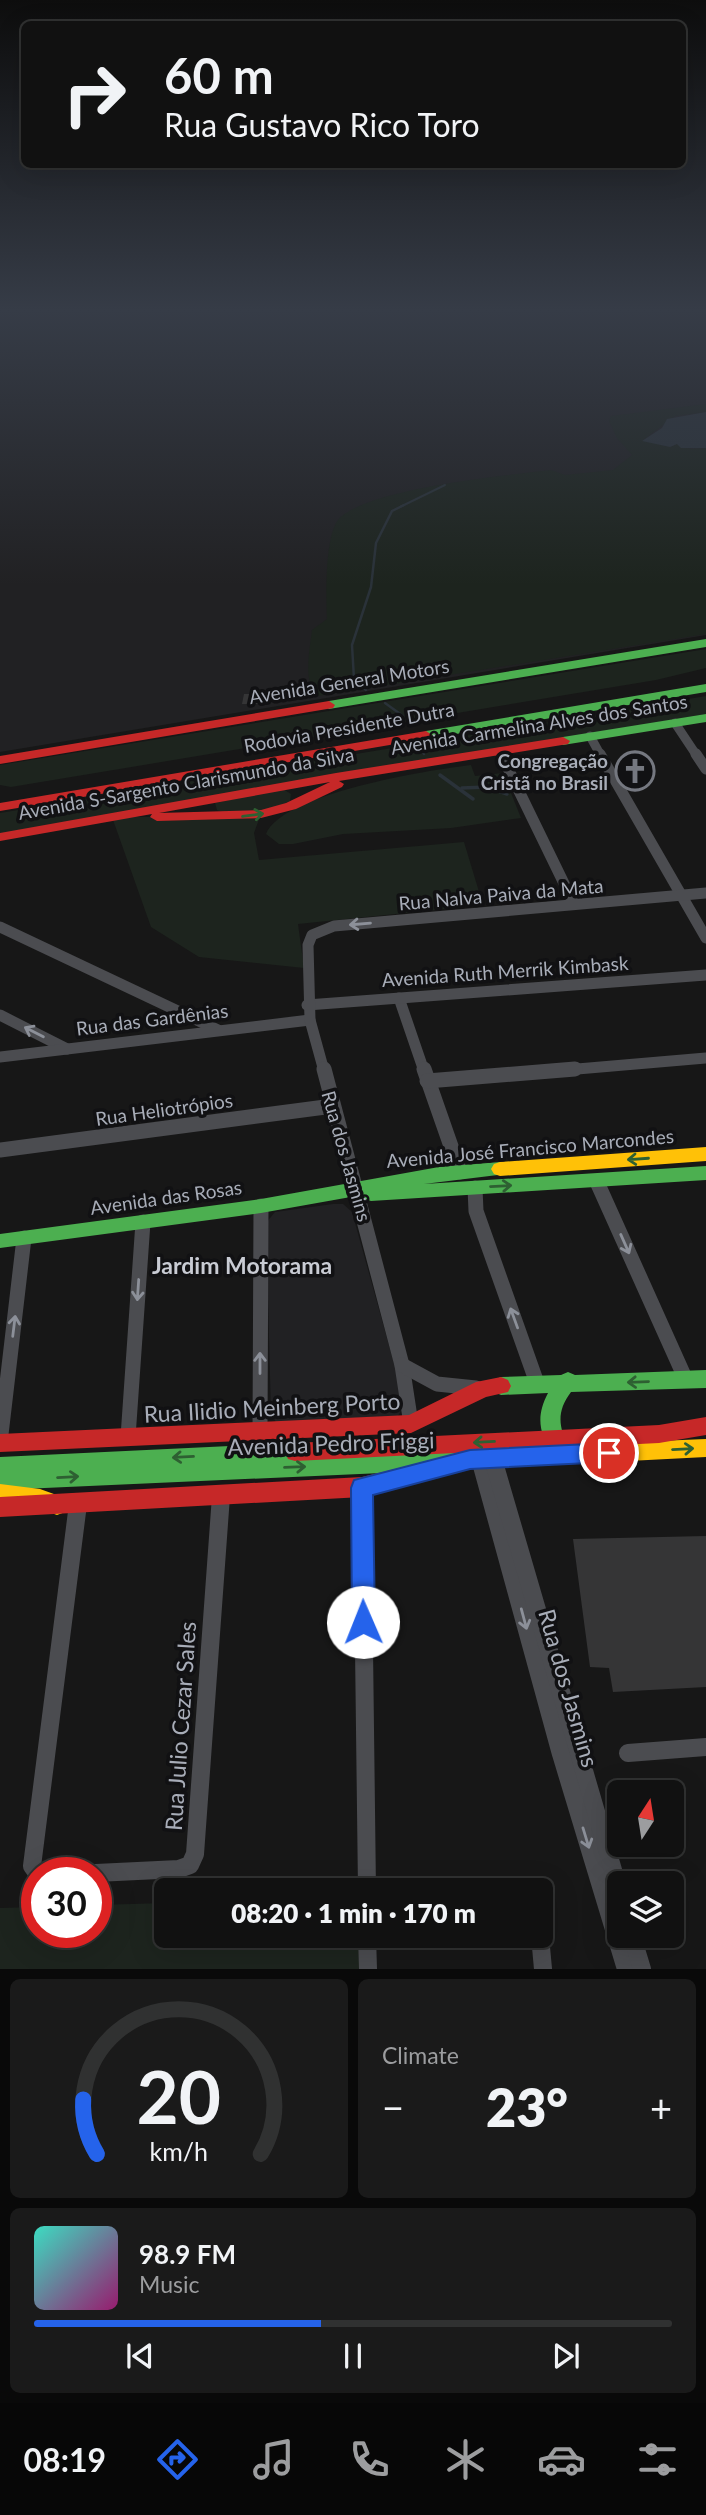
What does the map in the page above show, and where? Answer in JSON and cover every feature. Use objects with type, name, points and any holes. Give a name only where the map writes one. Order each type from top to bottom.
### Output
[{"type":"main road","name":"Avenida General Motors","points":[[0,760],[706,643]]},
{"type":"main road","name":"Rodovia Presidente Dutra","points":[[0,794],[706,677]]},
{"type":"main road","name":"Rodovia Presidente Dutra","points":[[0,807],[706,688]]},
{"type":"main road","name":"Avenida Carmelina Alves dos Santos","points":[[379,771],[706,718]]},
{"type":"main road","name":"Avenida S-Sargento Clarismundo da Silva","points":[[0,837],[379,771]]},
{"type":"main road","points":[[112,817],[261,814],[291,806],[330,787],[379,771]]},
{"type":"main road","points":[[285,787],[295,800],[291,806]]},
{"type":"main road","points":[[214,817],[211,807],[215,798]]},
{"type":"main road","name":"Avenida José Francisco Marcondes","points":[[440,1182],[460,1172],[706,1154]]},
{"type":"main road","name":"Avenida José Francisco Marcondes","points":[[358,1190],[440,1182],[475,1188],[706,1174]]},
{"type":"main road","name":"Avenida das Rosas","points":[[0,1241],[261,1206],[358,1190]]},
{"type":"main road","name":"Rua Ilidio Meinberg Porto","points":[[0,1443],[411,1424],[483,1388],[568,1381],[706,1379]]},
{"type":"main road","points":[[566,1455],[552,1438],[547,1423],[550,1402],[568,1381]]},
{"type":"main road","name":"Avenida Pedro Friggi","points":[[0,1466],[659,1434],[706,1426]]},
{"type":"main road","name":"Avenida Pedro Friggi","points":[[0,1480],[706,1448]]},
{"type":"main road","points":[[0,1455],[89,1462]]},
{"type":"main road","points":[[0,1507],[362,1488],[481,1459]]},
{"type":"main road","points":[[0,1494],[40,1499],[57,1505]]},
{"type":"street","points":[[674,723],[706,769]]},
{"type":"street","points":[[590,736],[706,938]]},
{"type":"street","points":[[500,752],[574,904]]},
{"type":"street","name":"Rua Nalva Paiva da Mata","points":[[308,945],[312,935],[321,929],[334,926],[706,893]]},
{"type":"street","points":[[0,927],[219,1031]]},
{"type":"street","name":"Rua dos Jasmins","points":[[308,945],[307,1005],[310,1020],[358,1190],[402,1365],[411,1424]]},
{"type":"street","name":"Avenida Ruth Merrik Kimbask","points":[[307,1005],[706,975]]},
{"type":"street","points":[[399,999],[460,1172]]},
{"type":"street","points":[[0,1014],[67,1049]]},
{"type":"street","name":"Rua das Gardênias","points":[[0,1057],[310,1020]]},
{"type":"street","points":[[427,1081],[706,1058]]},
{"type":"street","name":"Rua Heliotrópios","points":[[0,1150],[333,1105]]},
{"type":"street","points":[[597,1182],[686,1380]]},
{"type":"street","points":[[475,1188],[476,1211],[537,1383]]},
{"type":"street","points":[[260,1431],[261,1206]]},
{"type":"street","points":[[128,1437],[143,1222]]},
{"type":"street","points":[[0,1443],[24,1238]]},
{"type":"street","points":[[402,1365],[435,1385],[454,1390],[483,1388]]},
{"type":"street","name":"Rua dos Jasmins","points":[[481,1459],[613,1871]]},
{"type":"street","name":"Rua dos Jasmins","points":[[481,1459],[561,1754],[626,1969]]},
{"type":"street","points":[[362,1488],[367,1878]]},
{"type":"street","name":"Rua Julio Cezar Sales","points":[[112,1872],[178,1869],[190,1865],[195,1854],[221,1496]]},
{"type":"street","points":[[33,1857],[78,1504]]},
{"type":"street","points":[[628,1752],[706,1747]]},
{"type":"street","points":[[367,1948],[368,1969]]},
{"type":"street","points":[[541,1948],[543,1969]]},
{"type":"street","points":[[636,1948],[642,1969]]},
{"type":"shaded area","points":[[0,401],[706,401],[706,635],[0,752]]},
{"type":"shaded area","points":[[706,404],[706,412],[675,416],[643,440],[670,447],[677,444],[691,449],[706,448],[706,634],[318,696],[313,690],[308,665],[312,630],[327,619],[327,570],[332,532],[336,523],[349,511],[402,493],[470,480],[551,470],[565,475],[613,470],[632,455],[617,438],[609,421],[611,416]]},
{"type":"shaded area","points":[[706,412],[706,448],[681,448],[677,444],[670,447],[642,441],[662,428],[667,419]]},
{"type":"shaded area","points":[[706,649],[706,668],[656,680],[11,787],[0,785],[0,765]]},
{"type":"shaded area","points":[[706,696],[706,714],[0,834],[0,813]]},
{"type":"shaded area","points":[[471,765],[475,776],[503,773],[521,818],[451,828],[343,834],[293,844],[279,844],[266,834],[278,819],[327,795],[392,778]]},
{"type":"shaded area","points":[[283,789],[291,794],[290,801],[261,814],[254,833],[259,860],[464,842],[483,905],[298,924],[304,968],[199,957],[151,927],[112,817],[234,817],[217,810],[215,803]]},
{"type":"shaded area","points":[[343,1204],[352,1212],[405,1403],[398,1416],[276,1422],[271,1413],[266,1223],[275,1212]]},
{"type":"shaded area","points":[[154,1903],[154,1948],[359,1948],[360,1969],[0,1969],[0,1908],[21,1907],[21,1948],[112,1948],[112,1905]]},
{"type":"building","points":[[244,694],[268,694],[267,704],[242,704]]},
{"type":"building","name":"Congregação Cristã no Brasil","points":[[647,763],[654,776],[624,779],[617,767]]},
{"type":"building","points":[[706,1536],[706,1687],[613,1692],[609,1668],[590,1667],[573,1539]]},
{"type":"waterway","points":[[400,507],[445,485]]},
{"type":"waterway","points":[[400,507],[404,505]]},
{"type":"waterway","points":[[366,690],[354,679],[352,645],[371,587],[376,543],[392,511],[400,507]]},
{"type":"waterway","points":[[385,703],[403,716]]},
{"type":"waterway","points":[[418,743],[424,754]]},
{"type":"waterway","points":[[440,775],[473,799]]},
{"type":"waterway","points":[[462,788],[487,787],[507,794]]},
{"type":"traffic: fast","points":[[329,705],[706,643]]},
{"type":"traffic: fast","points":[[426,735],[706,688]]},
{"type":"traffic: fast","points":[[563,741],[706,718]]},
{"type":"traffic: fast","points":[[0,1241],[261,1206],[439,1174],[500,1169]]},
{"type":"traffic: fast","points":[[371,1194],[706,1173]]},
{"type":"traffic: fast","points":[[501,1386],[706,1379]]},
{"type":"traffic: fast","points":[[558,1447],[550,1429],[550,1412],[556,1397],[568,1381]]},
{"type":"traffic: fast","points":[[0,1467],[295,1452]]},
{"type":"traffic: fast","points":[[0,1480],[493,1458]]},
{"type":"traffic: slow","points":[[500,1169],[706,1154]]},
{"type":"traffic: slow","points":[[493,1458],[706,1448]]},
{"type":"traffic: slow","points":[[0,1494],[40,1499],[57,1505]]},
{"type":"traffic: jam","points":[[0,760],[329,705]]},
{"type":"traffic: jam","points":[[0,807],[426,735]]},
{"type":"traffic: jam","points":[[0,837],[336,777],[563,741]]},
{"type":"traffic: jam","points":[[157,817],[261,814],[291,806],[337,784]]},
{"type":"traffic: jam","points":[[0,1443],[411,1424],[483,1388],[501,1386]]},
{"type":"traffic: jam","points":[[295,1452],[659,1434],[706,1426]]},
{"type":"traffic: jam","points":[[0,1507],[362,1487],[448,1466]]},
{"type":"place","name":"Congregação Cristã no Brasil","points":[[635,771]]},
{"type":"district","name":"Jardim Motorama","points":[[242,1265]]},
{"type":"route","points":[[363,1622],[362,1488],[418,1476],[470,1460],[609,1453]]}]
